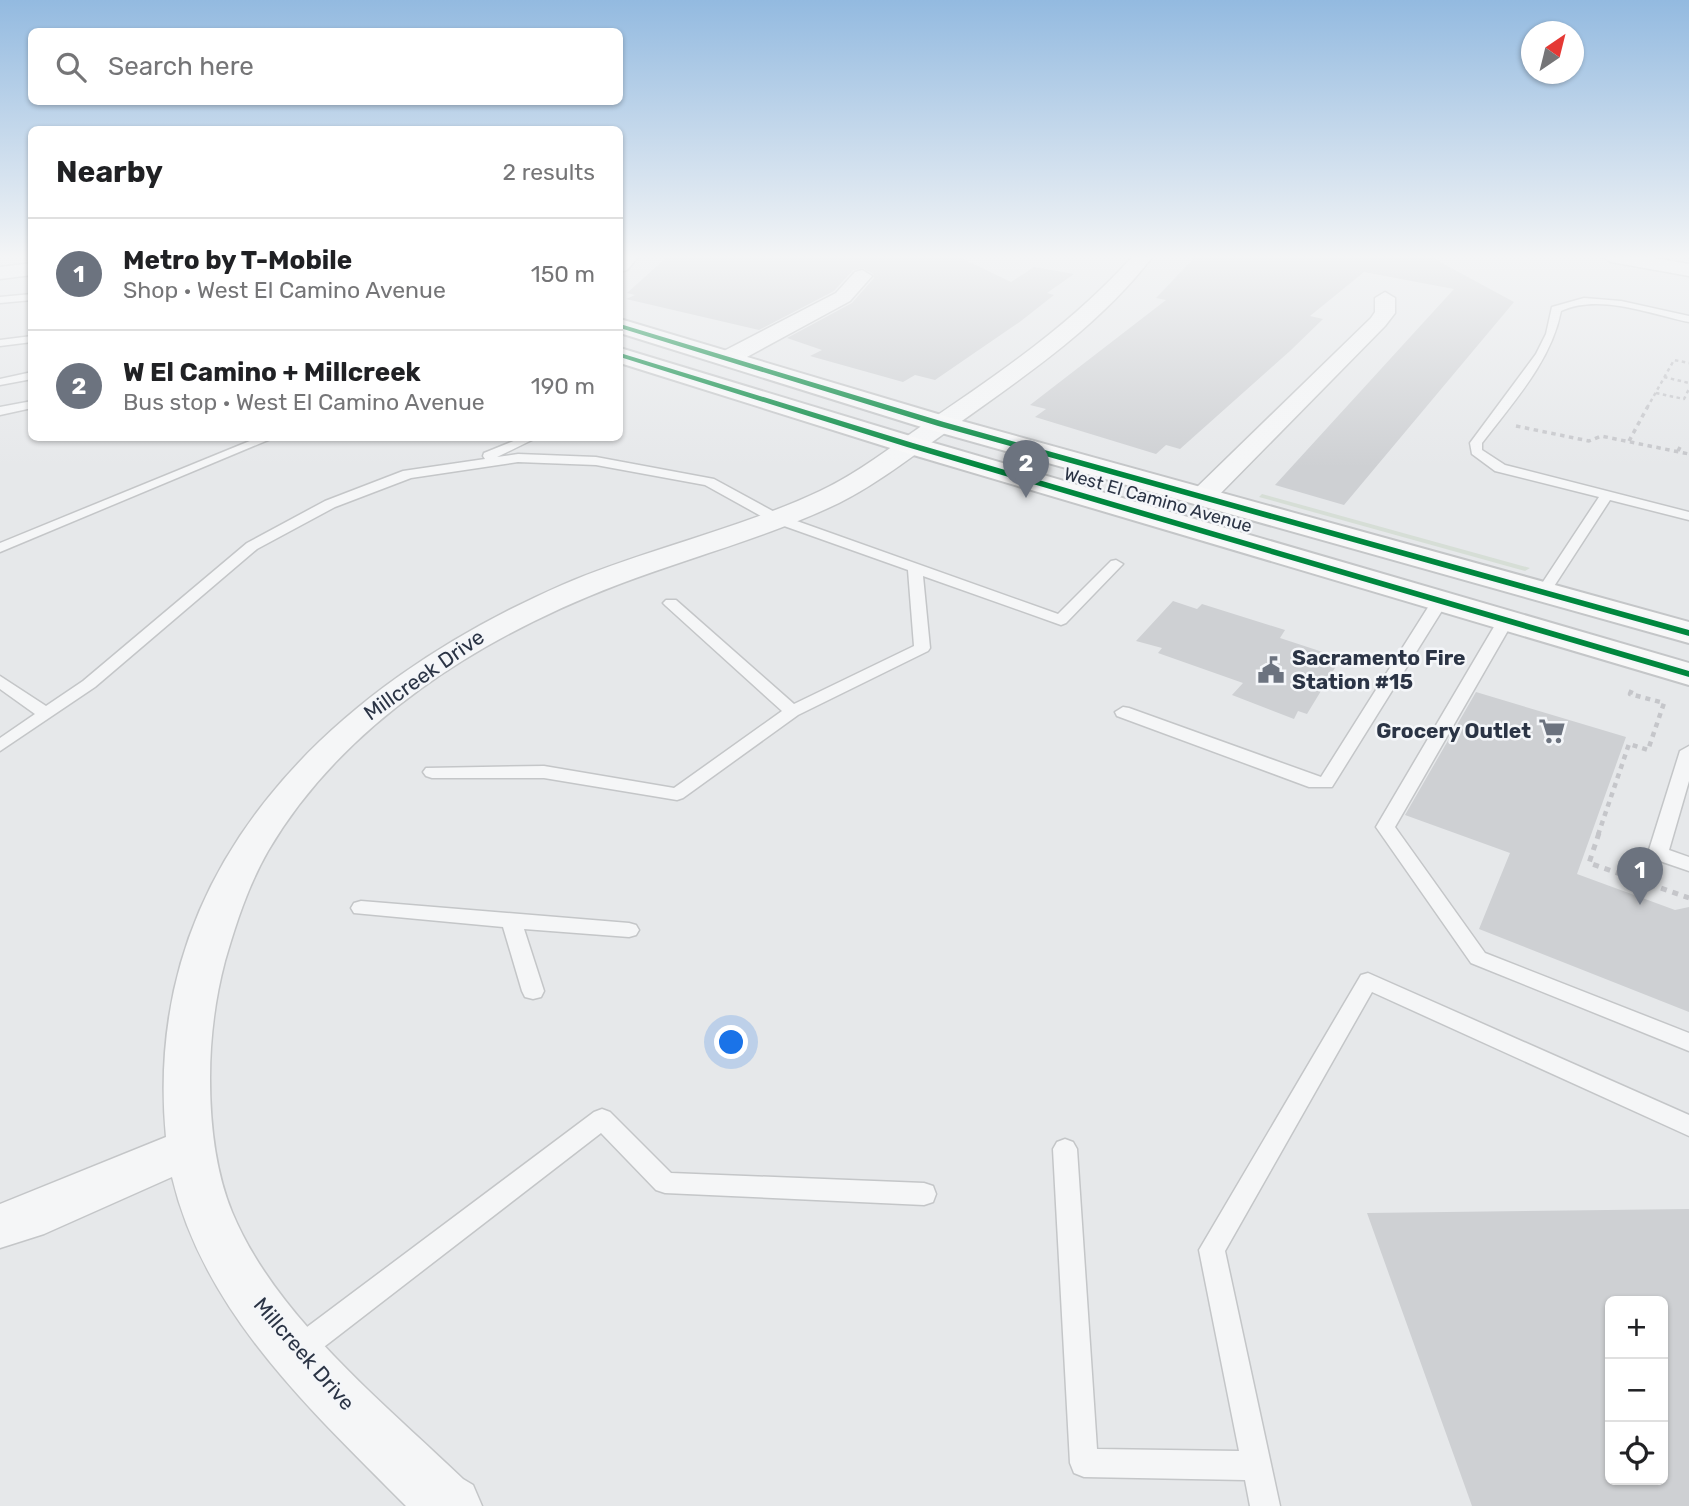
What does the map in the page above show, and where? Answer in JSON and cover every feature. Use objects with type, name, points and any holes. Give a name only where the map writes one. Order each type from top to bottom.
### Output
[{"type":"main road","name":"West El Camino Avenue","points":[[623,327],[726,359],[926,435],[1440,601],[1689,674]]},
{"type":"main road","name":"West El Camino Avenue","points":[[623,356],[926,435],[1203,496],[1436,564],[1544,591],[1689,633]]},
{"type":"street","points":[[726,359],[788,326]]},
{"type":"street","name":"Millcreek Drive","points":[[452,1506],[442,1500],[297,1351],[251,1292],[217,1236],[204,1204],[192,1147],[186,1090],[190,1025],[202,965],[221,908],[247,856],[278,809],[313,765],[351,726],[394,691],[484,632],[581,588],[831,496],[926,435],[1076,326]]},
{"type":"street","points":[[1203,496],[1374,326]]},
{"type":"street","points":[[0,1226],[26,1218],[192,1147]]},
{"type":"lane","points":[[1553,326],[1541,355],[1476,443],[1476,451],[1485,460],[1513,472],[1689,516]]},
{"type":"lane","points":[[0,343],[28,340]]},
{"type":"lane","points":[[0,382],[28,376]]},
{"type":"lane","points":[[0,411],[28,405]]},
{"type":"lane","points":[[0,548],[260,441]]},
{"type":"lane","points":[[470,465],[523,441]]},
{"type":"lane","points":[[0,746],[89,684],[252,545],[330,504],[408,474],[518,458],[596,461],[709,482],[775,518],[1060,620],[1116,564]]},
{"type":"lane","points":[[1544,591],[1606,496]]},
{"type":"lane","points":[[432,772],[544,772],[677,794],[792,711],[922,648],[915,568]]},
{"type":"lane","points":[[1123,712],[1315,783],[1326,783],[1440,601]]},
{"type":"lane","points":[[671,603],[792,711]]},
{"type":"lane","points":[[1506,620],[1385,827],[1478,958],[1689,1042]]},
{"type":"lane","points":[[0,681],[46,714]]},
{"type":"lane","points":[[1689,751],[1658,853],[1689,864]]},
{"type":"lane","points":[[361,908],[629,930]]},
{"type":"lane","points":[[511,921],[533,991]]},
{"type":"lane","points":[[1265,1506],[1212,1250],[1368,981],[1689,1126]]},
{"type":"lane","points":[[297,1351],[602,1119],[665,1183],[924,1194]]},
{"type":"lane","points":[[1065,1149],[1084,1463],[1256,1466]]},
{"type":"path","points":[[1629,441],[1674,360],[1689,363]]},
{"type":"path","points":[[1664,377],[1689,383]]},
{"type":"path","points":[[1656,393],[1684,399],[1689,389]]},
{"type":"path","points":[[1494,421],[1589,441],[1601,436],[1689,454]]},
{"type":"path","points":[[1678,451],[1682,443]]},
{"type":"path","points":[[1636,680],[1630,694],[1664,703],[1648,750],[1629,744],[1589,863],[1689,898]]},
{"type":"shaded area","points":[[1262,494],[1530,568],[1525,571],[1259,497]]},
{"type":"building","points":[[743,326],[766,326],[759,330]]},
{"type":"building","points":[[809,326],[1013,326],[935,380],[915,375],[903,382],[810,356],[822,350],[787,338]]},
{"type":"building","points":[[1132,326],[1315,326],[1180,449],[1166,445],[1156,454],[1035,417],[1046,409],[1030,405]]},
{"type":"building","points":[[1420,326],[1494,326],[1344,505],[1275,485]]},
{"type":"building","name":"Sacramento Fire Station #15","points":[[1173,601],[1197,609],[1202,604],[1285,630],[1280,638],[1341,658],[1307,714],[1298,711],[1294,719],[1232,695],[1243,683],[1158,653],[1162,648],[1136,641]]},
{"type":"building","points":[[1476,692],[1626,737],[1577,874],[1675,910],[1689,907],[1689,1012],[1479,929],[1510,853],[1405,815]]},
{"type":"building","points":[[1689,1209],[1689,1506],[1472,1506],[1367,1213]]},
{"type":"cycle path","points":[[623,327],[941,424],[1689,633]]},
{"type":"cycle path","points":[[623,356],[910,445],[1689,674]]},
{"type":"place","name":"W El Camino + Millcreek","points":[[1026,498]]},
{"type":"place","name":"Sacramento Fire Station #15","points":[[1271,670]]},
{"type":"place","name":"Grocery Outlet","points":[[1552,731]]},
{"type":"place","name":"Metro by T-Mobile","points":[[1640,905]]}]
